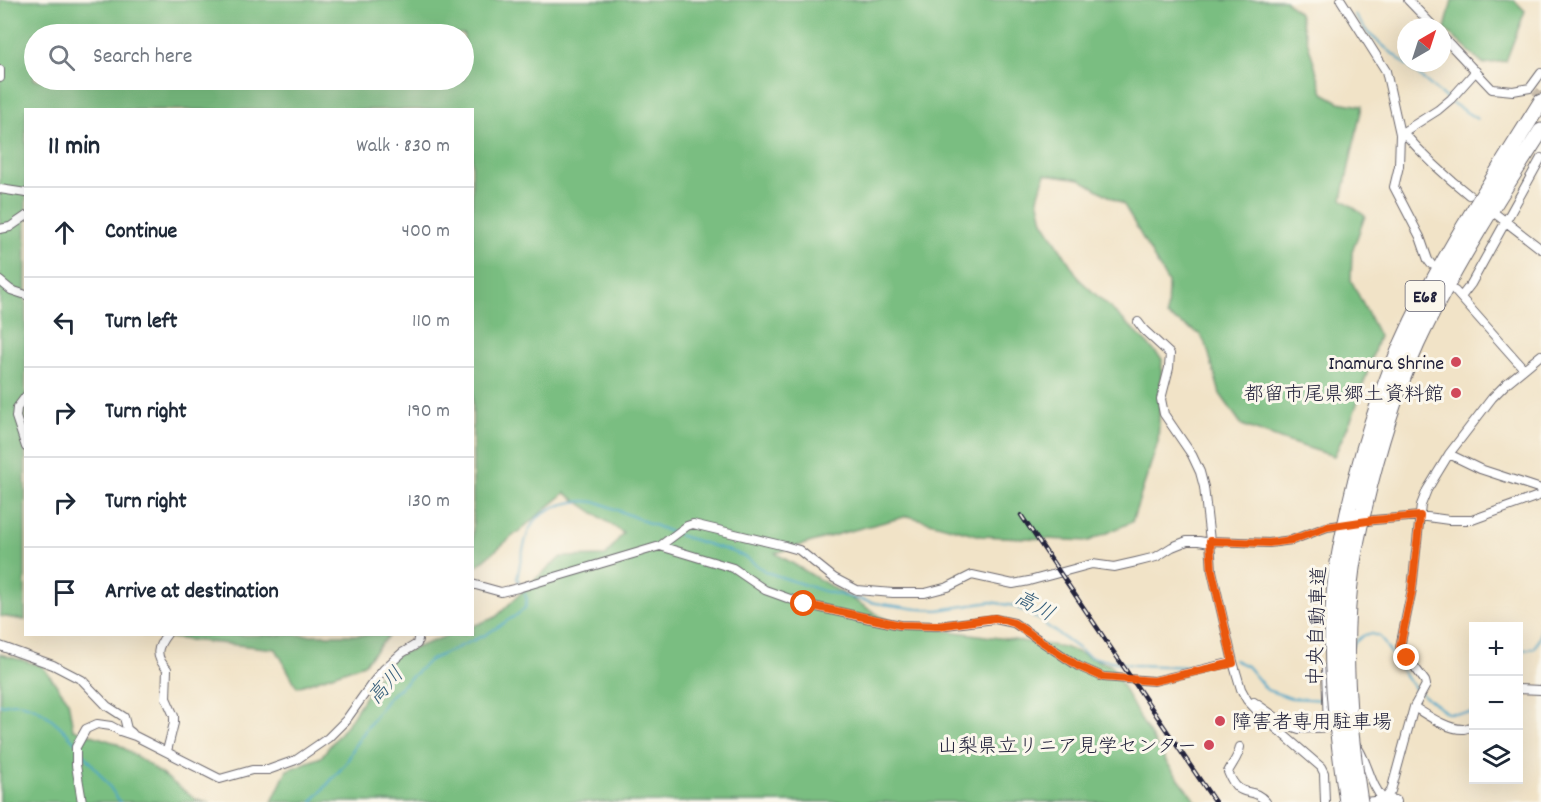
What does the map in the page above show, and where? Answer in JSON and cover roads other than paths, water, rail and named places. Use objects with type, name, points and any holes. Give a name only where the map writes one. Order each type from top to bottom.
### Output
[{"type":"highway","name":"中央自動車道","points":[[1360,802],[1351,732],[1347,631],[1361,459],[1377,405],[1413,319],[1475,208],[1535,93]]},
{"type":"highway","name":"中央自動車道","points":[[1347,802],[1334,693],[1336,576],[1356,508],[1416,346],[1456,270],[1541,131]]},
{"type":"street","points":[[1341,0],[1386,71],[1401,133],[1399,166],[1394,187],[1431,264]]},
{"type":"street","points":[[1408,0],[1425,18]]},
{"type":"street","points":[[1451,45],[1492,88],[1535,93],[1541,73]]},
{"type":"street","points":[[0,70],[0,78]]},
{"type":"street","points":[[1401,133],[1449,101],[1476,71]]},
{"type":"street","points":[[1401,133],[1469,195]]},
{"type":"street","points":[[1524,369],[1458,294],[1471,284],[1541,158]]},
{"type":"street","points":[[0,189],[24,193]]},
{"type":"street","points":[[1497,215],[1541,249]]},
{"type":"street","points":[[0,229],[10,227],[24,217]]},
{"type":"street","points":[[0,281],[11,290],[24,294]]},
{"type":"street","points":[[1138,322],[1170,354],[1161,399],[1164,414],[1192,455],[1200,472],[1212,571],[1241,688],[1247,700],[1263,717],[1321,767],[1324,773],[1325,802]]},
{"type":"street","points":[[1390,801],[1415,705],[1426,685],[1400,647],[1412,590],[1421,505],[1427,490],[1449,454],[1492,398],[1540,357]]},
{"type":"street","points":[[24,399],[17,408],[16,417],[24,441]]},
{"type":"street","points":[[1449,454],[1480,469],[1541,489]]},
{"type":"street","points":[[474,585],[501,592],[660,546],[693,524],[799,550],[834,578],[857,590],[925,593],[948,587],[972,575],[1013,584],[1092,564],[1114,567],[1156,557],[1172,547],[1187,542],[1269,543],[1292,540],[1327,527],[1420,516],[1472,520],[1541,495]]},
{"type":"street","points":[[1328,727],[1326,644],[1328,601],[1337,526]]},
{"type":"street","points":[[660,546],[733,568],[765,590],[804,604],[866,618],[900,625],[938,626],[995,618],[1014,623],[1078,666],[1103,677],[1154,681],[1233,663]]},
{"type":"street","points":[[165,636],[159,644],[158,654],[167,669],[166,698],[174,716],[167,751]]},
{"type":"street","points":[[82,802],[76,765],[76,747],[86,729],[97,724],[111,726],[167,751],[220,779],[252,770],[268,770],[296,760],[328,738],[346,720],[384,669],[402,653],[417,644],[419,636]]},
{"type":"street","points":[[0,646],[53,665],[82,680],[107,706],[124,717],[127,729],[135,736]]},
{"type":"street","points":[[1241,688],[1256,704],[1287,725],[1299,729],[1328,727],[1342,730],[1359,747],[1378,793],[1390,801]]},
{"type":"street","points":[[1523,689],[1541,690]]},
{"type":"street","points":[[1415,705],[1443,724],[1455,728],[1469,728]]},
{"type":"street","points":[[1240,747],[1239,754],[1228,772],[1232,784],[1243,794],[1259,795],[1266,802]]},
{"type":"street","points":[[1365,802],[1390,801]]},
{"type":"waterway","points":[[1355,15],[1368,33],[1448,100]]},
{"type":"waterway","points":[[1452,103],[1477,119]]},
{"type":"waterway","name":"高川","points":[[519,581],[517,579],[529,530],[545,512],[563,504],[582,501],[600,503],[673,533]]},
{"type":"waterway","name":"高川","points":[[678,535],[736,553],[766,572],[823,591],[875,603],[918,609],[938,610],[991,602],[1014,606],[1036,618],[1090,657],[1132,665],[1197,667]]},
{"type":"waterway","name":"高川","points":[[312,802],[348,760],[355,745],[387,699],[430,660],[485,635],[518,614],[525,608],[527,600],[525,594]]},
{"type":"waterway","name":"高川","points":[[1523,650],[1535,648],[1540,636],[1541,622]]},
{"type":"waterway","name":"高川","points":[[1352,646],[1365,635],[1373,634],[1381,638],[1407,679],[1418,691],[1447,713],[1469,713]]},
{"type":"waterway","name":"高川","points":[[1234,660],[1247,666],[1267,690],[1291,698],[1325,700]]},
{"type":"waterway","name":"高川","points":[[0,705],[14,703],[32,707],[57,723],[76,743]]},
{"type":"waterway","name":"高川","points":[[81,750],[120,802]]},
{"type":"tunnel","points":[[1535,91],[1541,96]]},
{"type":"railway","points":[[1021,515],[1215,802]]},
{"type":"place","name":"Inamura Shrine","points":[[1456,362]]},
{"type":"place","name":"都留市尾県郷土資料館","points":[[1456,393]]},
{"type":"place","name":"障害者専用駐車場","points":[[1220,721]]},
{"type":"place","name":"山梨県立リニア見学センター","points":[[1209,745]]}]
